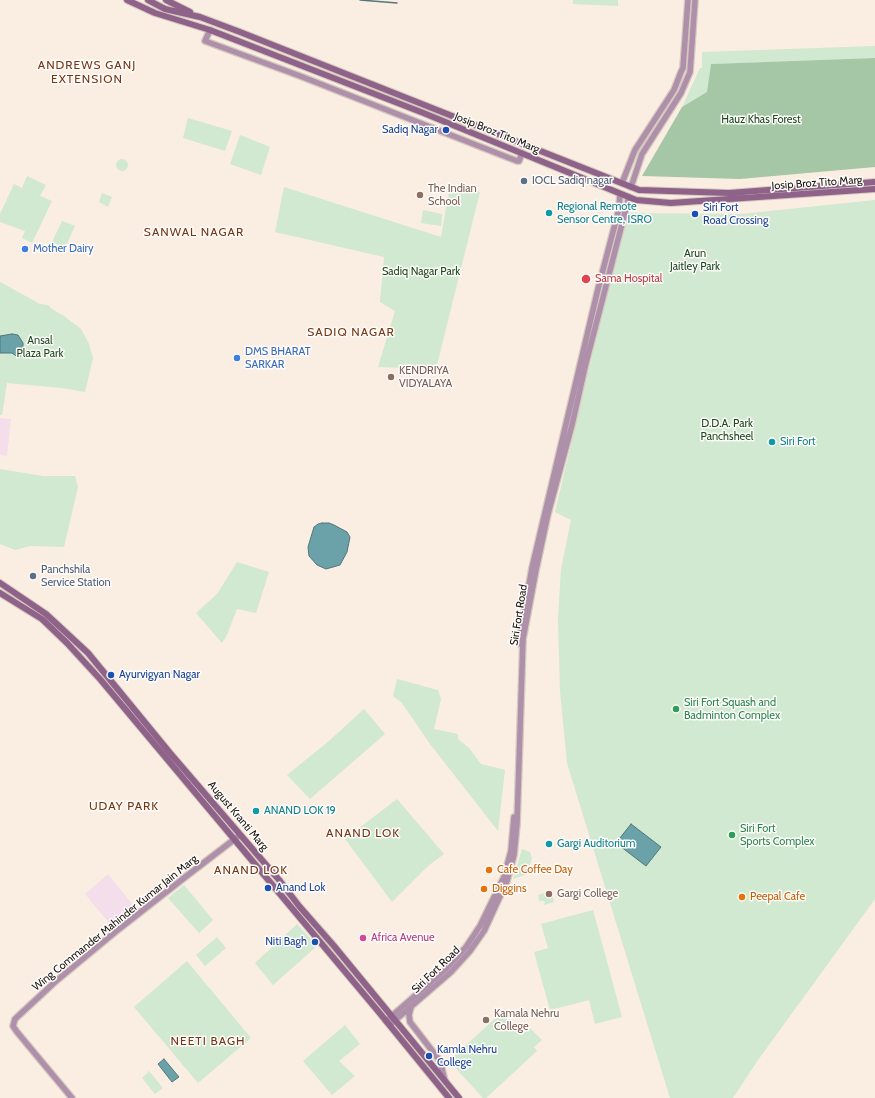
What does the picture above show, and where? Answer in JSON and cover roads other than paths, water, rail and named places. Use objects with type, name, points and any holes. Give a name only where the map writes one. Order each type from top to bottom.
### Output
[{"type":"main road","name":"Josip Broz Tito Marg","points":[[127,0],[155,13],[210,30],[421,112],[636,200],[666,202],[875,189]]},
{"type":"main road","name":"Josip Broz Tito Marg","points":[[148,0],[165,9],[200,17],[262,40],[640,190],[729,193],[875,182]]},
{"type":"main road","points":[[166,0],[200,17]]},
{"type":"main road","points":[[666,202],[672,199],[672,196],[667,192]]},
{"type":"main road","name":"August Kranti Marg","points":[[0,583],[46,614],[88,654],[334,946],[449,1098]]},
{"type":"main road","name":"August Kranti Marg","points":[[0,593],[42,619],[67,643],[126,708],[157,748],[209,807],[235,840],[390,1021],[459,1098]]},
{"type":"street","points":[[622,182],[635,150],[674,90],[683,68],[688,0]]},
{"type":"street","points":[[631,187],[642,154],[681,93],[690,72],[695,0]]},
{"type":"street","points":[[210,30],[205,41],[300,76],[517,161],[519,161],[522,153]]},
{"type":"street","points":[[677,82],[684,85]]},
{"type":"street","name":"Siri Fort Road","points":[[390,1021],[466,947],[480,926],[504,877],[511,851],[514,819],[520,634],[532,568],[598,289],[619,209],[620,194]]},
{"type":"street","name":"Siri Fort Road","points":[[390,1021],[411,1006],[451,972],[470,952],[487,924],[507,881],[513,862],[518,824],[523,639],[548,514],[572,425],[586,363],[629,197]]},
{"type":"street","name":"Wing Commander Mahinder Kumar Jain Marg","points":[[72,1098],[13,1026],[15,1019],[55,982],[240,835]]},
{"type":"street","points":[[411,1006],[409,1015],[410,1022],[440,1061],[445,1082]]},
{"type":"water","points":[[12,334],[18,335],[23,343],[23,352],[19,358],[12,353],[0,353],[0,336]]},
{"type":"water","points":[[322,523],[334,525],[347,532],[350,537],[347,552],[340,565],[326,569],[317,565],[309,556],[308,547],[314,527]]},
{"type":"water","points":[[631,824],[661,847],[646,866],[616,843]]},
{"type":"water","points":[[164,1059],[179,1077],[172,1082],[158,1064]]},
{"type":"waterway","points":[[360,0],[397,3]]},
{"type":"place","name":"Sadiq Nagar","points":[[446,130]]},
{"type":"place","name":"IOCL Sadiq nagar","points":[[524,181]]},
{"type":"place","name":"The Indian School","points":[[420,195]]},
{"type":"place","name":"Regional Remote Sensor Centre, ISRO","points":[[549,213]]},
{"type":"place","name":"Siri Fort Road Crossing","points":[[695,214]]},
{"type":"place","name":"Mother Dairy","points":[[25,249]]},
{"type":"place","name":"Sama Hospital","points":[[586,279]]},
{"type":"place","name":"DMS BHARAT SARKAR","points":[[237,358]]},
{"type":"place","name":"KENDRIYA VIDYALAYA","points":[[391,377]]},
{"type":"place","name":"Siri Fort","points":[[772,442]]},
{"type":"place","name":"Panchshila Service Station","points":[[33,576]]},
{"type":"place","name":"Ayurvigyan Nagar","points":[[111,675]]},
{"type":"place","name":"Siri Fort Squash and Badminton Complex","points":[[676,709]]},
{"type":"place","name":"ANAND LOK 19","points":[[256,811]]},
{"type":"place","name":"Siri Fort Sports Complex","points":[[732,835]]},
{"type":"place","name":"Gargi Auditorium","points":[[549,844]]},
{"type":"place","name":"Cafe Coffee Day","points":[[489,870]]},
{"type":"place","name":"Anand Lok","points":[[268,888]]},
{"type":"place","name":"Diggins","points":[[484,889]]},
{"type":"place","name":"Gargi College","points":[[549,894]]},
{"type":"place","name":"Peepal Cafe","points":[[742,897]]},
{"type":"place","name":"Africa Avenue","points":[[363,938]]},
{"type":"place","name":"Niti Bagh","points":[[315,942]]},
{"type":"place","name":"Kamala Nehru College","points":[[486,1020]]},
{"type":"place","name":"Kamla Nehru College","points":[[429,1056]]},
{"type":"district","name":"ANDREWS GANJ EXTENSION","points":[[87,72]]},
{"type":"district","name":"SANWAL NAGAR","points":[[194,232]]},
{"type":"district","name":"SADIQ NAGAR","points":[[351,332]]},
{"type":"district","name":"UDAY PARK","points":[[124,806]]},
{"type":"district","name":"ANAND LOK","points":[[363,833]]},
{"type":"district","name":"ANAND LOK","points":[[251,870]]},
{"type":"district","name":"NEETI BAGH","points":[[208,1041]]},
{"type":"park label","name":"Hauz Khas Forest","points":[[761,120]]},
{"type":"park label","name":"Arun Jaitley Park","points":[[695,260]]},
{"type":"park label","name":"Sadiq Nagar Park","points":[[421,272]]},
{"type":"park label","name":"Ansal Plaza Park","points":[[40,347]]},
{"type":"park label","name":"D.D.A. Park Panchsheel","points":[[727,430]]}]
